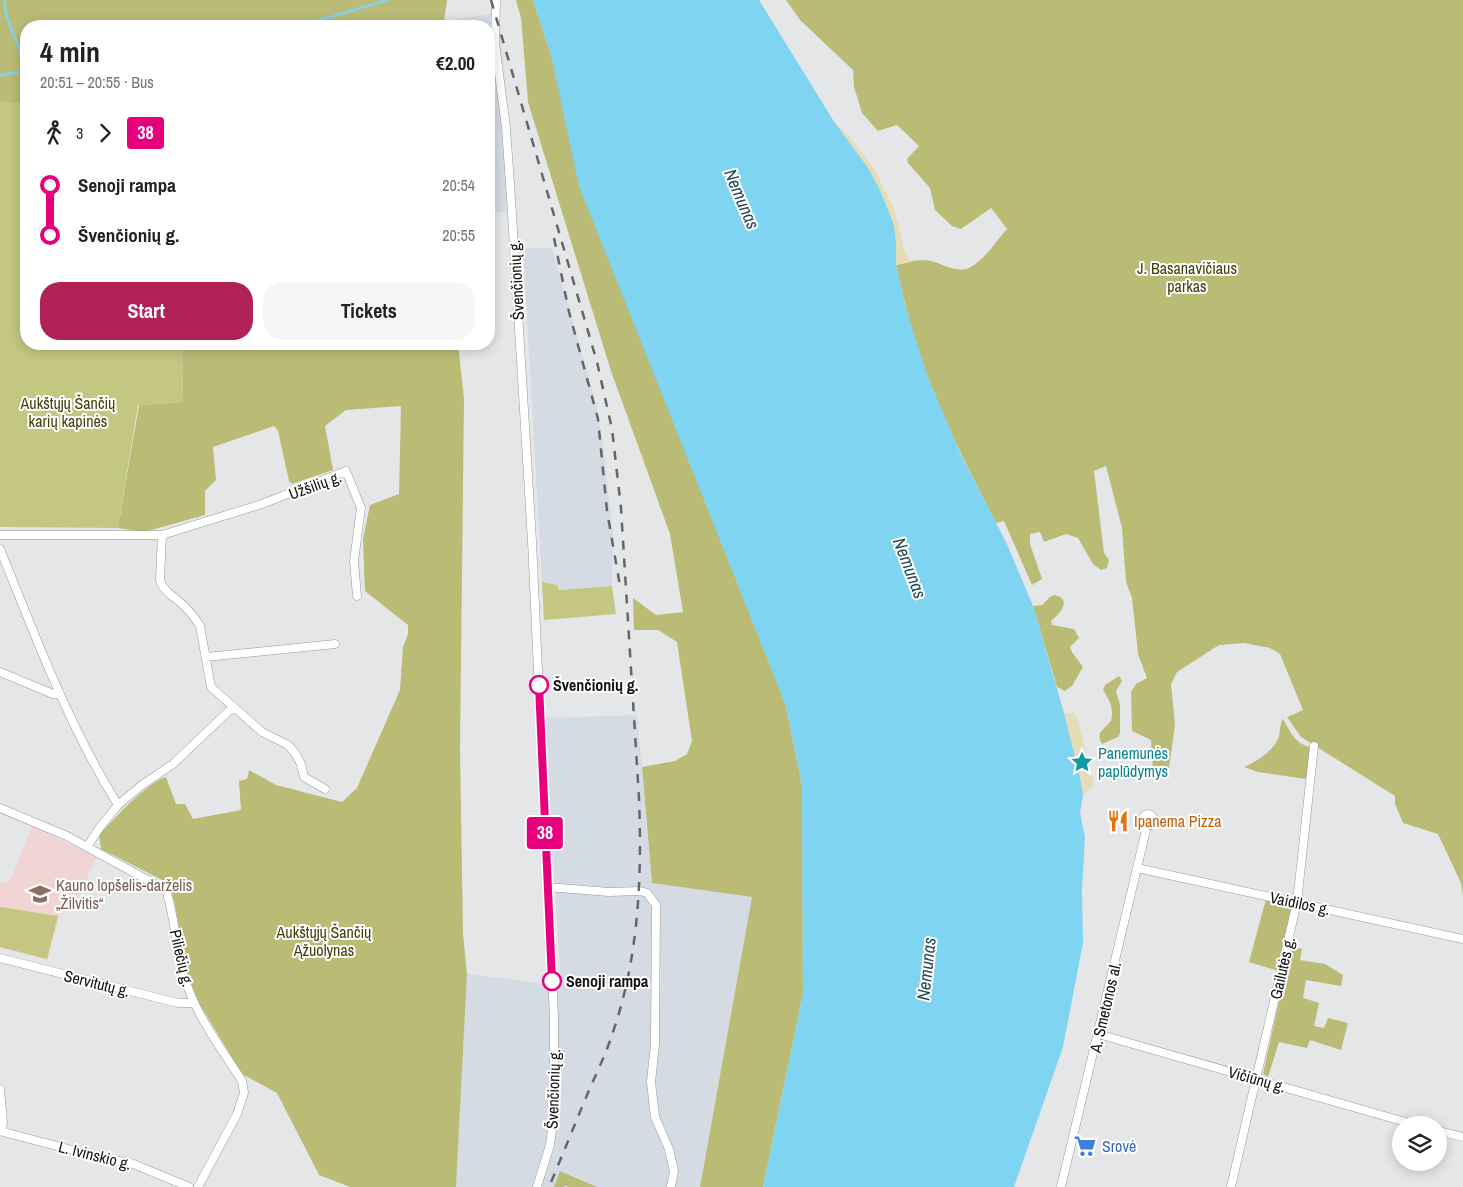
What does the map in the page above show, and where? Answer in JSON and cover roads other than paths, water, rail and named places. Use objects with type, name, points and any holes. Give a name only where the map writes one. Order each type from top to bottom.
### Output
[{"type":"street","name":"Švenčionių g.","points":[[496,0],[495,43],[505,119],[511,198],[531,532],[554,1018],[555,1099],[550,1145],[537,1187]]},
{"type":"street","name":"Užšilių g.","points":[[0,534],[162,535],[270,502],[346,471],[362,508],[354,562],[357,596]]},
{"type":"street","points":[[162,535],[160,580],[162,586],[195,618],[200,626],[211,688],[262,732],[288,745],[301,764],[304,776],[325,789]]},
{"type":"street","points":[[0,549],[60,694],[118,804]]},
{"type":"street","points":[[206,657],[335,644]]},
{"type":"street","points":[[0,672],[53,694],[60,694]]},
{"type":"street","points":[[87,847],[118,804],[173,764],[233,707]]},
{"type":"street","name":"Gailutės g.","points":[[1231,1187],[1297,902],[1314,746]]},
{"type":"street","name":"Piliečių g.","points":[[0,808],[67,836],[166,890],[172,906],[184,976],[194,1003],[242,1081],[244,1093],[237,1114],[198,1187]]},
{"type":"street","name":"A. Smetonos al.","points":[[1061,1187],[1146,826]]},
{"type":"street","name":"Vaidilos g.","points":[[1136,868],[1463,939]]},
{"type":"street","points":[[547,887],[609,892],[640,891],[647,893],[656,904],[655,1044],[651,1082],[654,1117],[669,1148],[674,1171],[671,1187]]},
{"type":"street","name":"Servitutų g.","points":[[0,958],[178,1003],[194,1003]]},
{"type":"street","name":"Vičiūnų g.","points":[[1098,1034],[1392,1118]]},
{"type":"street","points":[[0,1089],[2,1123],[0,1131]]},
{"type":"street","name":"L. Ivinskio g.","points":[[0,1131],[103,1158],[131,1163],[188,1187]]},
{"type":"street","points":[[1447,1133],[1463,1137]]},
{"type":"water","name":"Nemunas","points":[[533,0],[759,0],[833,120],[868,168],[880,190],[894,225],[896,265],[905,305],[927,375],[961,455],[1007,544],[1033,606],[1064,713],[1083,795],[1080,813],[1085,837],[1082,889],[1083,943],[1063,1047],[1014,1187],[763,1187],[803,994],[802,785],[786,706],[579,186],[551,55]]},
{"type":"waterway","points":[[4,0],[7,18],[20,50]]},
{"type":"waterway","points":[[319,20],[388,0]]},
{"type":"waterway","points":[[0,75],[20,72]]},
{"type":"railway","points":[[491,0],[597,362],[612,429],[621,508],[639,798],[640,857],[637,916],[622,1003],[608,1046],[549,1187]]},
{"type":"railway","points":[[554,238],[569,312],[598,419],[607,511],[620,586]]},
{"type":"place","name":"Švenčionių g.","points":[[539,685]]},
{"type":"place","name":"Panemunės paplūdymys","points":[[1082,762]]},
{"type":"place","name":"Ipanema Pizza","points":[[1118,821]]},
{"type":"place","name":"Kauno lopšelis-darželis „Žilvitis“","points":[[40,894]]},
{"type":"place","name":"Senoji rampa","points":[[552,981]]},
{"type":"place","name":"Srovė","points":[[1085,1146]]},
{"type":"park label","name":"J. Basanavičiaus parkas","points":[[1187,277]]},
{"type":"park label","name":"Aukštųjų Šančių karių kapinės","points":[[68,412]]},
{"type":"park label","name":"Aukštųjų Šančių Ąžuolynas","points":[[324,941]]}]
